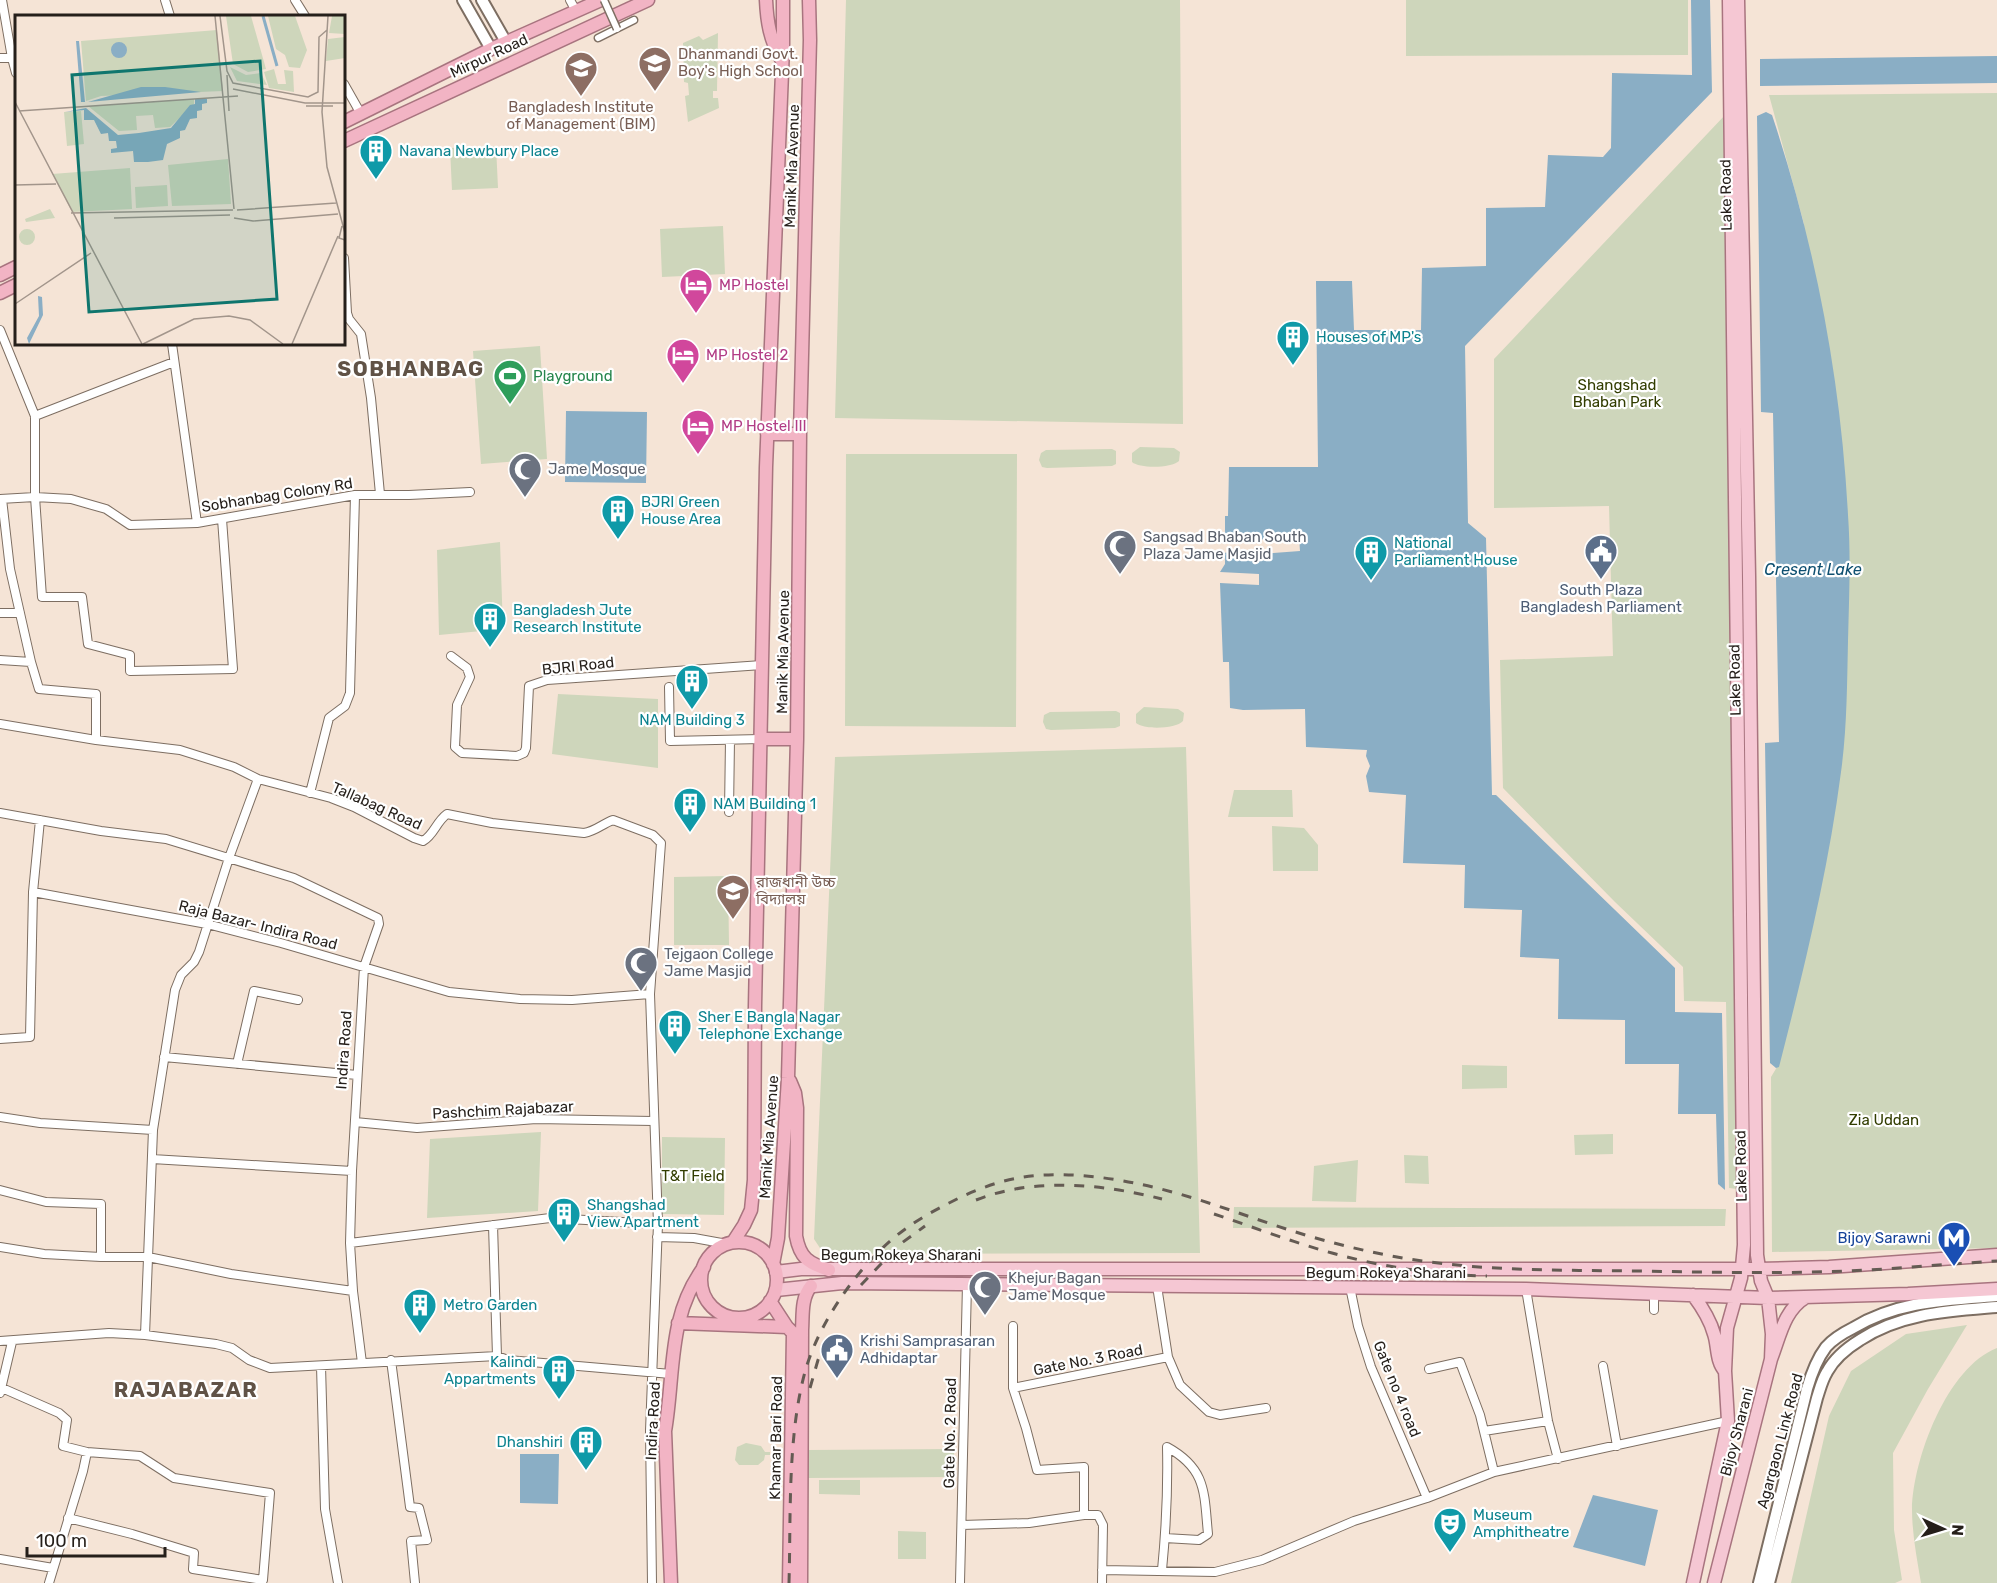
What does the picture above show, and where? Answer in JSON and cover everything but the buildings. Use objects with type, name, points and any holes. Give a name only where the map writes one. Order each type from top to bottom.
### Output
[{"type":"highway","name":"Mirpur Road","points":[[345,122],[506,42],[573,6],[602,0]]},
{"type":"highway","name":"Mirpur Road","points":[[345,141],[499,67],[648,0]]},
{"type":"highway","name":"Manik Mia Avenue","points":[[766,0],[769,31],[773,45],[782,60]]},
{"type":"highway","name":"Manik Mia Avenue","points":[[730,1243],[744,1225],[751,1210],[753,1196],[767,434],[783,0]]},
{"type":"highway","name":"Manik Mia Avenue","points":[[775,1268],[788,1078],[797,739],[800,434],[810,40],[809,0]]},
{"type":"highway","name":"Manik Mia Avenue","points":[[810,40],[817,0]]},
{"type":"highway","points":[[491,49],[499,67]]},
{"type":"highway","points":[[0,275],[15,268]]},
{"type":"highway","points":[[0,293],[15,286]]},
{"type":"highway","points":[[767,434],[800,434]]},
{"type":"highway","points":[[761,739],[797,739]]},
{"type":"highway","points":[[788,1078],[795,1093],[797,1108],[796,1236],[798,1246],[808,1261],[828,1270]]},
{"type":"highway","points":[[730,1243],[750,1243],[766,1253],[775,1268],[773,1295],[759,1312],[744,1317],[728,1316],[714,1308],[705,1296],[701,1280],[704,1267],[712,1253],[730,1243]]},
{"type":"highway","name":"Indira Road","points":[[671,1583],[665,1431],[678,1323],[691,1288],[704,1267]]},
{"type":"highway","points":[[801,1583],[802,1333],[804,1302],[811,1286]]},
{"type":"highway","name":"Khamar Bari Road","points":[[773,1295],[787,1328],[793,1333],[789,1583]]},
{"type":"highway","points":[[678,1323],[787,1328]]},
{"type":"main road","points":[[463,0],[491,49]]},
{"type":"main road","points":[[482,0],[506,42]]},
{"type":"main road","points":[[1725,1371],[1727,1328],[1742,1269],[1744,1245],[1729,0]]},
{"type":"main road","name":"Lake Road","points":[[1738,0],[1749,576],[1756,1204],[1759,1269],[1768,1298],[1772,1334],[1771,1359]]},
{"type":"main road","name":"Begum Rokeya Sharani","points":[[775,1268],[828,1270],[1759,1269],[1829,1267],[1997,1255]]},
{"type":"main road","name":"Begum Rokeya Sharani","points":[[773,1295],[811,1286],[842,1283],[1526,1289],[1768,1298],[1997,1288]]},
{"type":"main road","name":"Bijoy Sharani","points":[[1693,1583],[1728,1421],[1725,1371],[1720,1366],[1715,1335],[1694,1295]]},
{"type":"main road","name":"Agargaon Link Road","points":[[1759,1583],[1807,1389],[1822,1353],[1829,1344],[1874,1317],[1915,1304],[1997,1296]]},
{"type":"main road","name":"Bijoy Sharani","points":[[1714,1583],[1771,1359],[1782,1326],[1791,1310],[1806,1297]]},
{"type":"main road","name":"Agargaon Link Road","points":[[1769,1583],[1817,1398],[1827,1372],[1846,1349],[1874,1330],[1904,1319],[1929,1313],[1997,1307]]},
{"type":"main road","points":[[1840,1336],[1846,1349]]},
{"type":"street","points":[[2,0],[15,69]]},
{"type":"street","points":[[165,0],[170,15]]},
{"type":"street","points":[[295,0],[304,15]]},
{"type":"street","points":[[602,0],[617,29]]},
{"type":"street","points":[[598,38],[634,20]]},
{"type":"street","points":[[0,58],[12,58]]},
{"type":"street","points":[[345,86],[361,114]]},
{"type":"street","points":[[345,313],[361,334],[380,494]]},
{"type":"street","points":[[0,330],[34,416],[35,497],[42,597],[82,597],[88,644],[130,655],[130,671],[233,669],[222,519]]},
{"type":"street","name":"Sobhanbag Colony Rd","points":[[172,345],[197,523],[355,495],[470,492]]},
{"type":"street","points":[[34,416],[174,362]]},
{"type":"street","points":[[310,793],[329,718],[345,706],[350,693],[355,495]]},
{"type":"street","points":[[96,740],[96,694],[39,689],[10,569],[1,499],[71,498],[106,509],[130,525],[197,523]]},
{"type":"street","points":[[0,613],[20,613]]},
{"type":"street","name":"BJRI Road","points":[[451,656],[467,668],[470,677],[457,705],[455,747],[462,753],[517,756],[524,753],[526,748],[529,686],[547,681],[762,665]]},
{"type":"street","points":[[0,660],[31,662]]},
{"type":"street","points":[[669,687],[670,741],[761,739]]},
{"type":"street","name":"Tallabag Road","points":[[0,724],[96,740],[180,750],[234,767],[258,779],[331,798],[423,841],[430,837],[440,819],[447,814],[492,823],[584,833],[597,831],[603,824],[613,820],[653,835],[661,843],[650,994]]},
{"type":"street","points":[[729,812],[730,740]]},
{"type":"street","points":[[145,1335],[153,1130],[175,990],[182,975],[194,962],[199,952],[229,858],[258,779]]},
{"type":"street","points":[[0,813],[101,831],[166,839],[229,858]]},
{"type":"street","points":[[0,1039],[30,1037],[33,892],[40,820]]},
{"type":"street","name":"Indira Road","points":[[229,858],[294,878],[378,918],[364,967],[352,1171],[350,1244],[362,1363]]},
{"type":"street","name":"Raja Bazar- Indira Road","points":[[33,892],[207,924],[449,992],[519,999],[572,1000],[650,994]]},
{"type":"street","points":[[237,1064],[254,991],[298,1000]]},
{"type":"street","points":[[650,994],[658,1224],[651,1371]]},
{"type":"street","points":[[164,1057],[357,1075]]},
{"type":"street","points":[[0,1117],[153,1130]]},
{"type":"street","name":"Pashchim Rajabazar","points":[[355,1122],[417,1128],[536,1119],[653,1121]]},
{"type":"street","points":[[152,1159],[352,1171]]},
{"type":"street","points":[[0,1190],[46,1202],[101,1204],[101,1257]]},
{"type":"street","points":[[350,1244],[550,1218],[658,1224]]},
{"type":"street","points":[[493,1225],[498,1356]]},
{"type":"street","points":[[657,1237],[694,1238],[730,1243]]},
{"type":"street","points":[[0,1247],[44,1254],[148,1257],[231,1274],[353,1291]]},
{"type":"street","name":"Gate No. 2 Road","points":[[960,1583],[967,1284]]},
{"type":"street","points":[[1156,1286],[1168,1357],[1180,1385],[1209,1412],[1220,1414],[1266,1408]]},
{"type":"street","name":"Gate no 4 road","points":[[1350,1287],[1358,1326],[1371,1367],[1427,1498]]},
{"type":"street","points":[[1526,1289],[1548,1420],[1558,1459]]},
{"type":"street","points":[[1653,1310],[1654,1295]]},
{"type":"street","points":[[1013,1326],[1013,1388],[1037,1470],[1084,1467],[1084,1515]]},
{"type":"street","points":[[0,1341],[109,1334],[145,1335],[232,1348],[249,1360],[270,1368],[498,1356],[508,1360],[671,1374]]},
{"type":"street","points":[[12,1342],[1,1391],[59,1413],[67,1420],[63,1446],[87,1452],[140,1456],[174,1478],[270,1493],[263,1582],[193,1569],[194,1553],[68,1518]]},
{"type":"street","name":"Gate No. 3 Road","points":[[1013,1388],[1168,1357]]},
{"type":"street","points":[[391,1360],[410,1507],[419,1508],[427,1540],[411,1541],[415,1583]]},
{"type":"street","points":[[1429,1369],[1460,1362],[1484,1431],[1494,1472]]},
{"type":"street","points":[[321,1366],[325,1509],[338,1583]]},
{"type":"street","points":[[1603,1366],[1617,1446]]},
{"type":"street","name":"Indira Road","points":[[651,1371],[652,1583]]},
{"type":"street","points":[[1484,1431],[1548,1420]]},
{"type":"street","points":[[1102,1570],[1215,1572],[1262,1560],[1354,1521],[1427,1498],[1494,1472],[1728,1421]]},
{"type":"street","points":[[1162,1570],[1167,1515],[1167,1447],[1188,1460],[1200,1476],[1208,1534],[1199,1540],[1165,1538]]},
{"type":"street","points":[[49,1583],[87,1452]]},
{"type":"street","points":[[962,1525],[1029,1523],[1098,1515],[1101,1520],[1102,1583]]},
{"type":"street","points":[[0,1558],[53,1568]]},
{"type":"green space","points":[[846,0],[1180,0],[1183,424],[835,418]]},
{"type":"green space","points":[[1406,0],[1688,0],[1688,55],[1406,56]]},
{"type":"green space","points":[[718,33],[717,91],[713,91],[713,98],[718,98],[719,108],[688,122],[685,96],[689,95],[688,83],[684,82],[683,43],[699,36],[703,40]]},
{"type":"green space","name":"Zia Uddan","points":[[1997,93],[1997,1248],[1772,1252],[1771,1077],[1780,1062],[1804,224],[1769,95]]},
{"type":"green space","name":"Shangshad Bhaban Park","points":[[1726,114],[1734,674],[1737,1189],[1729,1188],[1726,1002],[1684,1001],[1683,967],[1615,902],[1503,788],[1500,660],[1613,656],[1609,506],[1494,508],[1494,359]]},
{"type":"green space","points":[[496,146],[498,188],[452,190],[450,148]]},
{"type":"green space","points":[[723,226],[725,274],[662,277],[660,229]]},
{"type":"green space","name":"Playground","points":[[540,346],[547,459],[481,464],[473,351]]},
{"type":"green space","points":[[1140,447],[1174,448],[1180,452],[1179,461],[1149,467],[1136,464],[1132,462],[1132,453]]},
{"type":"green space","points":[[1112,449],[1116,451],[1116,464],[1112,466],[1047,468],[1042,467],[1039,460],[1041,453],[1046,450]]},
{"type":"green space","points":[[846,454],[1017,454],[1016,727],[845,726]]},
{"type":"green space","points":[[500,542],[503,629],[439,635],[437,550]]},
{"type":"green space","points":[[558,694],[658,699],[658,768],[552,754]]},
{"type":"green space","points":[[1144,707],[1178,709],[1184,713],[1183,721],[1167,727],[1153,728],[1140,725],[1136,723],[1136,714]]},
{"type":"green space","points":[[1116,711],[1120,713],[1120,726],[1115,728],[1051,730],[1046,729],[1043,722],[1044,715],[1050,712]]},
{"type":"green space","points":[[1186,747],[1200,1253],[824,1254],[814,1239],[835,757]]},
{"type":"green space","points":[[1234,790],[1292,790],[1293,817],[1228,817]]},
{"type":"green space","points":[[1272,826],[1304,828],[1318,845],[1318,871],[1273,871]]},
{"type":"green space","points":[[728,876],[729,945],[674,945],[674,877]]},
{"type":"green space","points":[[1462,1065],[1507,1066],[1507,1088],[1462,1089]]},
{"type":"green space","points":[[541,1132],[538,1211],[427,1218],[430,1139]]},
{"type":"green space","points":[[1613,1134],[1613,1154],[1575,1155],[1574,1135]]},
{"type":"green space","name":"T&T Field","points":[[662,1137],[725,1138],[724,1215],[662,1214]]},
{"type":"green space","points":[[1404,1155],[1428,1156],[1429,1184],[1405,1183]]},
{"type":"green space","points":[[1358,1160],[1356,1202],[1312,1201],[1314,1166]]},
{"type":"green space","points":[[1234,1207],[1726,1209],[1725,1226],[1233,1228]]},
{"type":"green space","points":[[1967,1325],[1893,1453],[1894,1530],[1902,1580],[1895,1583],[1791,1583],[1829,1416],[1851,1371],[1906,1334]]},
{"type":"green space","points":[[1997,1348],[1997,1583],[1921,1583],[1912,1509],[1914,1489],[1926,1441],[1948,1394],[1963,1374],[1979,1358]]},
{"type":"green space","points":[[746,1443],[761,1446],[765,1452],[770,1452],[770,1455],[765,1455],[764,1460],[758,1465],[739,1465],[735,1460],[737,1447]]},
{"type":"green space","points":[[954,1449],[954,1477],[808,1478],[808,1450]]},
{"type":"green space","points":[[819,1480],[860,1480],[860,1495],[819,1494]]},
{"type":"green space","points":[[898,1531],[926,1532],[926,1559],[898,1559]]},
{"type":"water","points":[[1691,0],[1710,0],[1712,92],[1465,346],[1468,523],[1486,538],[1492,795],[1496,795],[1675,968],[1675,1012],[1722,1013],[1725,1190],[1718,1184],[1716,1114],[1678,1114],[1679,1064],[1625,1064],[1625,1020],[1558,1019],[1559,959],[1520,957],[1522,910],[1464,908],[1465,865],[1403,863],[1406,795],[1369,792],[1366,776],[1370,766],[1366,756],[1367,750],[1306,747],[1305,709],[1243,710],[1230,708],[1229,662],[1223,662],[1220,583],[1220,572],[1225,564],[1225,516],[1228,516],[1229,467],[1318,467],[1316,281],[1352,281],[1354,330],[1421,330],[1422,268],[1486,266],[1486,208],[1545,207],[1548,155],[1603,157],[1611,148],[1612,73],[1692,75]]},
{"type":"water","points":[[1997,56],[1997,83],[1760,86],[1760,59]]},
{"type":"water","name":"Cresent Lake","points":[[1766,112],[1772,115],[1801,213],[1823,312],[1839,413],[1850,562],[1846,723],[1836,809],[1806,957],[1779,1067],[1776,1068],[1770,1063],[1765,743],[1779,742],[1773,413],[1761,412],[1757,116]]},
{"type":"water","points":[[566,411],[647,412],[646,483],[565,482]]},
{"type":"water","points":[[520,1454],[559,1454],[558,1504],[520,1503]]},
{"type":"water","points":[[1593,1495],[1658,1510],[1645,1566],[1573,1547]]},
{"type":"pier","points":[[1299,537],[1300,551],[1259,554],[1259,550],[1222,553],[1222,542]]},
{"type":"pier","points":[[1220,572],[1259,574],[1259,585],[1220,583]]},
{"type":"railway","points":[[789,1583],[791,1473],[796,1417],[807,1365],[823,1327],[847,1288],[892,1239],[941,1207],[975,1191],[1004,1181],[1048,1175],[1124,1181],[1183,1195],[1312,1237],[1385,1255],[1456,1265],[1506,1269],[1793,1272],[1865,1270],[1997,1261]]},
{"type":"railway","points":[[976,1200],[1021,1188],[1069,1185],[1116,1190],[1162,1199]]},
{"type":"railway","points":[[1214,1214],[1302,1244],[1370,1262],[1429,1272],[1487,1276]]},
{"type":"railway","points":[[861,1285],[899,1245],[925,1226]]},
{"type":"railway","points":[[810,1388],[818,1360],[830,1332]]},
{"type":"place","name":"Dhanmandi Govt. Boy's High School","points":[[655,92]]},
{"type":"place","name":"Bangladesh Institute of Management (BIM)","points":[[581,97]]},
{"type":"place","name":"Navana Newbury Place","points":[[376,180]]},
{"type":"place","name":"MP Hostel","points":[[696,314]]},
{"type":"place","name":"Houses of MP's","points":[[1293,366]]},
{"type":"place","name":"MP Hostel 2","points":[[683,384]]},
{"type":"place","name":"Playground","points":[[510,405]]},
{"type":"place","name":"MP Hostel III","points":[[698,455]]},
{"type":"place","name":"Jame Mosque","points":[[525,498]]},
{"type":"place","name":"BJRI Green House Area","points":[[618,540]]},
{"type":"place","name":"Sangsad Bhaban South Plaza Jame Masjid","points":[[1120,575]]},
{"type":"place","name":"South Plaza Bangladesh Parliament","points":[[1601,580]]},
{"type":"place","name":"National Parliament House","points":[[1371,581]]},
{"type":"place","name":"Bangladesh Jute Research Institute","points":[[490,648]]},
{"type":"place","name":"NAM Building 3","points":[[692,710]]},
{"type":"place","name":"NAM Building 1","points":[[690,833]]},
{"type":"place","name":"রাজধানী উচ্চ বিদ্যালয়","points":[[733,920]]},
{"type":"place","name":"Tejgaon College Jame Masjid","points":[[641,992]]},
{"type":"place","name":"Sher E Bangla Nagar Telephone Exchange","points":[[675,1055]]},
{"type":"place","name":"Shangshad View Apartment","points":[[564,1243]]},
{"type":"place","name":"Bijoy Sarawni","points":[[1954,1267]]},
{"type":"place","name":"Khejur Bagan Jame Mosque","points":[[985,1316]]},
{"type":"place","name":"Metro Garden","points":[[420,1334]]},
{"type":"place","name":"Krishi Samprasaran Adhidaptar","points":[[837,1379]]},
{"type":"place","name":"Kalindi Appartments","points":[[559,1400]]},
{"type":"place","name":"Dhanshiri","points":[[586,1471]]},
{"type":"place","name":"Museum Amphitheatre","points":[[1450,1553]]},
{"type":"district","name":"SOBHANBAG","points":[[411,368]]},
{"type":"district","name":"RAJABAZAR","points":[[186,1389]]}]
